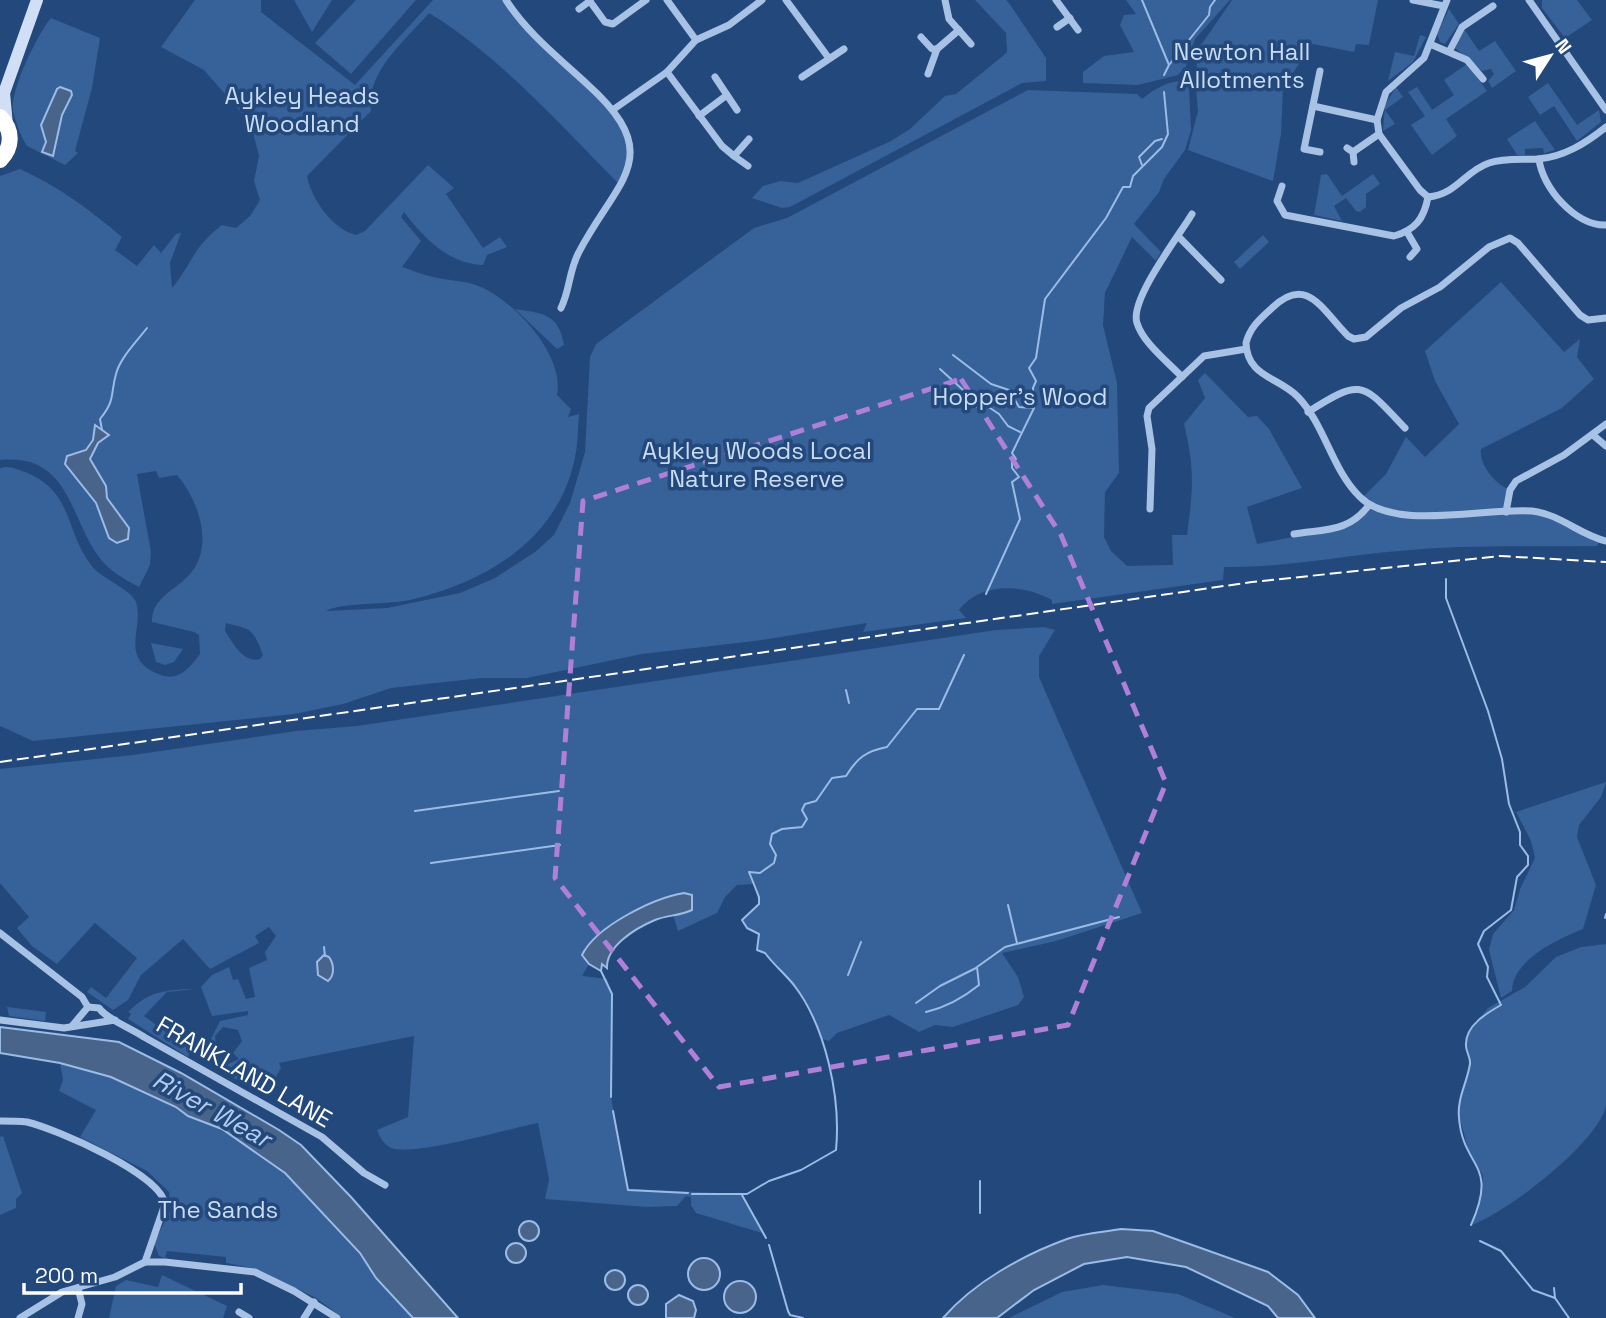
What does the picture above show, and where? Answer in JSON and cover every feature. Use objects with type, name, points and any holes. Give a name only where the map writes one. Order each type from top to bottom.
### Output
[{"type":"highway","points":[[0,160],[10,146],[3,121]]},
{"type":"main road","points":[[3,121],[2,95],[37,0]]},
{"type":"street","points":[[506,0],[533,34],[614,109],[628,136],[631,153],[628,172],[622,187],[579,251],[562,308]]},
{"type":"street","points":[[579,9],[590,1],[605,22],[613,24],[646,0]]},
{"type":"street","points":[[667,0],[696,40]]},
{"type":"street","points":[[614,109],[667,72],[696,40],[729,24],[762,0]]},
{"type":"street","points":[[786,0],[828,57]]},
{"type":"street","points":[[945,0],[949,19],[971,44]]},
{"type":"street","points":[[1056,0],[1078,30]]},
{"type":"street","points":[[1413,0],[1445,3],[1430,44],[1418,65],[1386,92],[1377,120],[1379,134],[1428,197]]},
{"type":"street","points":[[1529,0],[1606,110]]},
{"type":"street","points":[[1450,50],[1462,27],[1493,6]]},
{"type":"street","points":[[1057,27],[1070,18]]},
{"type":"street","points":[[928,74],[937,49],[959,30]]},
{"type":"street","points":[[921,37],[932,49],[937,49]]},
{"type":"street","points":[[1430,44],[1450,50],[1467,60],[1483,79]]},
{"type":"street","points":[[802,77],[828,57],[844,49]]},
{"type":"street","points":[[1320,71],[1304,149],[1320,152]]},
{"type":"street","points":[[667,72],[699,116],[734,156],[748,166]]},
{"type":"street","points":[[715,77],[737,110]]},
{"type":"street","points":[[699,116],[727,95]]},
{"type":"street","points":[[1313,106],[1377,120]]},
{"type":"street","points":[[1428,197],[1453,190],[1477,168],[1488,163],[1539,159],[1578,147],[1606,127]]},
{"type":"street","points":[[1354,162],[1350,150],[1379,134]]},
{"type":"street","points":[[734,156],[749,139]]},
{"type":"street","points":[[1539,159],[1543,179],[1548,187],[1583,220],[1606,226]]},
{"type":"street","points":[[1282,186],[1277,201],[1285,215],[1394,236],[1407,232],[1421,220],[1428,197]]},
{"type":"street","points":[[1182,377],[1140,331],[1135,314],[1141,296],[1192,214]]},
{"type":"street","points":[[1407,232],[1416,243],[1417,249],[1410,257]]},
{"type":"street","points":[[1178,236],[1221,280]]},
{"type":"street","points":[[1606,318],[1588,320],[1580,315],[1518,243],[1510,238],[1489,247],[1450,280],[1401,308],[1366,337],[1354,339],[1348,336],[1310,297],[1303,293],[1290,293],[1253,327],[1246,349],[1258,372],[1296,395],[1352,488],[1369,505],[1407,515],[1530,511],[1555,516],[1606,541]]},
{"type":"street","points":[[1150,509],[1152,449],[1147,416],[1154,402],[1204,356],[1246,349]]},
{"type":"street","points":[[1308,412],[1342,390],[1359,389],[1374,395],[1405,428]]},
{"type":"street","points":[[1506,512],[1510,490],[1516,481],[1564,455],[1606,424]]},
{"type":"street","points":[[1593,435],[1606,446]]},
{"type":"street","points":[[1294,534],[1347,526],[1360,518],[1369,505]]},
{"type":"street","points":[[0,933],[82,997],[91,1024]]},
{"type":"street","points":[[0,1020],[55,1028],[72,1027],[91,1024],[101,1017],[97,1006],[86,1011],[72,1027]]},
{"type":"street","name":"FRANKLAND LANE","points":[[101,1017],[115,1020],[322,1137],[364,1173],[385,1185]]},
{"type":"street","points":[[0,1121],[40,1126],[114,1160],[157,1187],[165,1204],[145,1262]]},
{"type":"street","points":[[20,1318],[52,1296],[115,1277],[145,1262],[202,1265],[256,1272],[314,1302],[337,1318]]},
{"type":"street","points":[[78,1288],[82,1304],[78,1318]]},
{"type":"street","points":[[304,1318],[314,1302]]},
{"type":"street","points":[[239,1312],[249,1318]]},
{"type":"highlighted area","points":[[961,379],[1061,535],[1166,783],[1068,1025],[719,1087],[555,878],[583,501]]},
{"type":"green space","points":[[195,0],[261,0],[261,12],[355,85],[433,0],[506,0],[518,18],[614,109],[630,153],[622,187],[506,71],[429,13],[389,57],[381,70],[371,96],[371,111],[307,176],[313,194],[324,212],[347,232],[356,235],[365,231],[428,165],[454,188],[446,194],[483,248],[500,237],[507,247],[487,255],[483,265],[459,260],[428,239],[404,212],[401,217],[421,241],[402,267],[481,287],[508,305],[522,317],[545,347],[557,379],[557,395],[571,409],[568,417],[579,414],[576,452],[566,486],[553,511],[536,534],[515,552],[466,582],[439,592],[410,600],[343,606],[326,611],[387,608],[460,593],[495,578],[535,552],[554,535],[570,503],[585,452],[590,357],[596,344],[754,228],[787,218],[1028,90],[1137,94],[1142,99],[1162,86],[1179,81],[1185,81],[1189,86],[1191,130],[1185,150],[1164,179],[1159,192],[1134,224],[1161,252],[1156,261],[1132,237],[1105,293],[1103,325],[1117,383],[1119,473],[1105,492],[1104,537],[1111,551],[1127,566],[1173,565],[1172,535],[1187,535],[1191,505],[1191,467],[1184,424],[1205,398],[1198,380],[1205,373],[1248,417],[1257,416],[1269,429],[1302,488],[1247,507],[1257,544],[1347,526],[1369,505],[1361,499],[1386,474],[1406,437],[1425,457],[1459,424],[1435,381],[1425,351],[1501,282],[1564,352],[1580,339],[1577,357],[1594,379],[1562,408],[1481,449],[1485,467],[1494,479],[1510,490],[1506,512],[1530,511],[1600,540],[1597,546],[1448,547],[1268,566],[1224,567],[1223,580],[1052,604],[1052,600],[1028,591],[1002,588],[979,594],[968,601],[959,610],[966,618],[863,632],[867,623],[755,641],[642,654],[527,678],[481,678],[391,688],[343,704],[294,714],[33,741],[0,726],[0,468],[10,467],[25,472],[41,480],[52,490],[66,512],[82,551],[91,565],[133,597],[138,612],[136,651],[148,668],[167,677],[179,675],[200,654],[199,635],[152,622],[160,600],[190,574],[201,550],[201,523],[197,510],[177,475],[159,478],[156,471],[137,474],[151,552],[150,565],[139,587],[115,573],[103,562],[56,479],[42,467],[24,461],[0,460],[0,176],[20,169],[61,191],[122,237],[115,250],[137,266],[154,245],[161,253],[176,234],[181,233],[170,263],[172,288],[212,233],[222,225],[236,228],[250,216],[260,200],[254,181],[259,156],[251,124],[204,70],[161,47]],"holes":[[[226,623],[253,634],[263,655],[260,659],[244,656],[225,631]]]},
{"type":"green space","points":[[294,0],[332,0],[312,32]]},
{"type":"green space","points":[[356,0],[416,0],[351,74],[315,43]]},
{"type":"green space","points":[[975,0],[1006,0],[1009,3],[1046,58],[1046,81],[1022,83],[790,207],[782,208],[752,198],[763,186],[780,181],[798,183],[891,141],[910,129],[945,96],[956,94],[1004,55],[1007,52],[1006,33]]},
{"type":"green space","points":[[1126,0],[1230,0],[1195,39],[1186,66],[1178,75],[1138,85],[1083,83],[1083,72],[1104,56],[1134,52],[1120,25],[1124,15],[1136,14]]},
{"type":"green space","name":"Newton Hall Allotments","points":[[1232,0],[1378,0],[1369,45],[1356,44],[1354,52],[1313,44],[1283,87],[1281,134],[1273,181],[1188,150],[1198,111],[1195,79],[1199,48]]},
{"type":"green space","points":[[1542,0],[1577,0],[1592,20],[1565,38],[1542,8]]},
{"type":"green space","points":[[1449,9],[1459,24],[1445,44],[1440,42],[1437,34]]},
{"type":"green space","points":[[51,18],[100,38],[92,88],[75,151],[78,153],[65,165],[27,146],[18,129],[13,110],[16,89],[26,62]]},
{"type":"green space","points":[[1464,29],[1479,51],[1495,41],[1516,71],[1492,88],[1488,81],[1494,74],[1491,69],[1482,71],[1455,48]]},
{"type":"green space","points":[[1420,35],[1426,37],[1413,62],[1388,81],[1395,52],[1414,56]]},
{"type":"green space","points":[[1467,64],[1487,91],[1446,119],[1457,136],[1432,155],[1411,125],[1425,116],[1408,92],[1417,87],[1432,110],[1454,95],[1444,80]]},
{"type":"green space","points":[[1548,83],[1577,125],[1599,110],[1601,122],[1577,141],[1554,106],[1540,115],[1528,97]]},
{"type":"green space","points":[[1396,87],[1403,97],[1385,110],[1395,124],[1383,131],[1385,105]]},
{"type":"green space","points":[[1535,121],[1555,150],[1544,153],[1543,148],[1525,149],[1525,155],[1517,155],[1507,139]]},
{"type":"green space","points":[[1327,174],[1342,196],[1373,174],[1380,184],[1366,194],[1366,207],[1360,212],[1356,211],[1346,198],[1334,206],[1342,221],[1314,215],[1321,175]]},
{"type":"green space","points":[[1263,235],[1269,242],[1240,269],[1234,262]]},
{"type":"green space","points":[[515,309],[541,314],[554,321],[564,345],[557,349]]},
{"type":"green space","points":[[1044,627],[1055,630],[1039,656],[1039,677],[1142,913],[1056,941],[1002,953],[1018,977],[1024,997],[1018,1005],[953,1027],[935,1025],[919,1032],[889,1015],[837,1033],[829,1041],[822,1039],[812,1014],[798,993],[765,953],[757,950],[759,934],[747,928],[742,920],[759,904],[754,884],[737,885],[725,897],[717,913],[678,931],[673,915],[683,915],[684,893],[658,900],[612,924],[589,944],[582,955],[589,964],[582,976],[607,979],[612,994],[611,1097],[628,1189],[742,1194],[762,1233],[696,1213],[691,1205],[691,1197],[686,1196],[677,1206],[647,1207],[545,1199],[549,1179],[538,1123],[424,1148],[407,1150],[389,1147],[377,1130],[408,1117],[414,1036],[279,1063],[281,1068],[266,1095],[221,1071],[224,1066],[239,1059],[233,1053],[242,1041],[238,1030],[223,1027],[215,1036],[216,1044],[209,1043],[220,1021],[248,1015],[248,1011],[212,1016],[201,987],[212,975],[229,967],[233,980],[238,979],[246,999],[255,997],[249,968],[267,960],[265,952],[276,936],[269,927],[255,936],[259,943],[210,969],[183,939],[141,975],[128,1000],[113,1010],[87,992],[91,987],[106,998],[137,958],[95,923],[57,964],[32,946],[17,928],[29,917],[0,883],[0,769],[133,755],[296,731],[357,726],[996,630]]},
{"type":"green space","points":[[151,643],[183,649],[174,662],[165,665],[156,662]]},
{"type":"green space","points":[[1606,782],[1601,797],[1579,825],[1577,837],[1596,885],[1583,929],[1549,945],[1528,960],[1514,980],[1512,991],[1501,998],[1489,950],[1493,934],[1514,910],[1520,889],[1535,858],[1531,841],[1516,812]]},
{"type":"green space","points":[[1606,944],[1606,1106],[1599,1121],[1569,1157],[1548,1175],[1505,1207],[1471,1225],[1478,1210],[1483,1176],[1468,1148],[1459,1116],[1460,1095],[1470,1065],[1465,1046],[1468,1033],[1488,1008],[1525,987],[1556,957],[1581,947]]},
{"type":"green space","points":[[196,989],[167,992],[144,1016],[190,1050],[188,1057],[128,1019],[131,1014],[128,1012],[151,995],[167,991]]},
{"type":"green space","points":[[7,1007],[46,1012],[45,1021],[9,1016]]},
{"type":"green space","name":"The Sands","points":[[60,1063],[111,1077],[176,1107],[188,1116],[222,1129],[285,1173],[360,1253],[376,1278],[413,1318],[343,1318],[316,1298],[257,1269],[226,1263],[226,1257],[167,1251],[165,1258],[159,1256],[154,1243],[170,1211],[169,1192],[147,1171],[80,1137],[96,1110],[59,1091],[63,1080]]},
{"type":"green space","points":[[3,1136],[22,1193],[16,1199],[16,1208],[0,1215],[0,1137]]},
{"type":"green space","points":[[162,1275],[227,1306],[223,1318],[109,1318],[116,1286],[126,1280],[158,1287]]},
{"type":"green space","points":[[1103,1285],[1178,1294],[1235,1318],[1009,1318],[1062,1292]]},
{"type":"water","points":[[60,87],[71,91],[72,95],[62,115],[53,156],[42,152],[46,142],[41,125]]},
{"type":"water","points":[[95,425],[109,435],[98,443],[90,459],[106,486],[107,498],[129,528],[128,539],[117,543],[109,538],[96,503],[65,464],[67,456],[86,450],[93,440]]},
{"type":"water","points":[[684,893],[692,895],[692,910],[655,920],[631,933],[611,952],[607,968],[602,964],[601,971],[589,964],[582,955],[600,934],[627,915],[657,901]]},
{"type":"water","points":[[324,955],[329,957],[333,966],[332,976],[328,981],[318,975],[317,962]]},
{"type":"water","name":"River Wear","points":[[0,1027],[119,1042],[181,1073],[279,1130],[301,1145],[351,1197],[458,1318],[413,1318],[376,1278],[360,1253],[285,1173],[222,1129],[188,1116],[176,1107],[111,1077],[60,1063],[0,1053]]},
{"type":"water","points":[[525,1221],[533,1221],[539,1231],[533,1241],[525,1241],[519,1235],[519,1227]]},
{"type":"water","points":[[1121,1229],[1153,1231],[1268,1272],[1298,1295],[1315,1318],[1278,1318],[1268,1306],[1186,1267],[1127,1257],[1084,1264],[1034,1290],[997,1318],[943,1318],[984,1281],[1033,1253],[1073,1237]]},
{"type":"water","points":[[516,1243],[523,1246],[526,1253],[523,1260],[516,1263],[509,1260],[506,1253],[509,1246]]},
{"type":"water","points":[[704,1258],[715,1263],[720,1274],[715,1285],[704,1290],[693,1285],[688,1274],[693,1263]]},
{"type":"water","points":[[611,1270],[619,1270],[625,1280],[619,1290],[611,1290],[605,1284],[605,1276]]},
{"type":"water","points":[[740,1281],[751,1286],[756,1297],[751,1308],[740,1313],[729,1308],[724,1297],[729,1286]]},
{"type":"water","points":[[638,1285],[645,1288],[648,1295],[645,1302],[638,1305],[631,1302],[628,1295],[631,1288]]},
{"type":"water","points":[[679,1295],[693,1301],[696,1310],[694,1318],[666,1318],[666,1304]]},
{"type":"waterway","points":[[1142,0],[1169,65],[1164,75]]},
{"type":"waterway","points":[[1169,65],[1209,15],[1215,0]]},
{"type":"waterway","points":[[986,594],[1020,519],[1012,482],[1019,477],[1012,468],[1012,461],[1016,459],[1012,453],[1034,408],[1033,388],[1036,381],[1029,368],[1036,358],[1045,299],[1106,218],[1123,187],[1130,187],[1133,176],[1162,147],[1168,134],[1164,92]]},
{"type":"waterway","points":[[1142,165],[1139,157],[1155,141],[1162,139]]},
{"type":"waterway","points":[[102,430],[100,419],[111,402],[118,368],[147,328]]},
{"type":"waterway","points":[[953,355],[991,384],[1009,390],[1019,407],[1033,408]]},
{"type":"waterway","points":[[940,369],[963,390],[999,414],[1008,426],[1020,432]]},
{"type":"waterway","points":[[1446,579],[1446,598],[1488,711],[1502,759],[1509,804],[1520,832],[1520,845],[1528,856],[1528,865],[1517,877],[1511,910],[1484,931],[1478,944],[1488,967],[1487,977],[1501,1005],[1473,1025],[1466,1044],[1470,1064],[1459,1104],[1459,1118],[1466,1147],[1481,1177],[1482,1189],[1471,1225]]},
{"type":"waterway","points":[[692,1194],[747,1194],[769,1181],[801,1170],[836,1150],[833,1086],[823,1042],[815,1021],[794,985],[765,953],[757,950],[759,934],[747,928],[742,920],[759,904],[749,872],[760,873],[774,863],[776,855],[770,844],[772,834],[782,829],[802,827],[807,819],[802,810],[805,804],[816,801],[832,778],[846,776],[863,756],[887,747],[917,709],[939,709],[964,655]]},
{"type":"waterway","points":[[846,690],[849,703]]},
{"type":"waterway","points":[[415,811],[559,791]]},
{"type":"waterway","points":[[431,863],[560,845]]},
{"type":"waterway","points":[[1008,905],[1017,943]]},
{"type":"waterway","points":[[1605,918],[1606,914]]},
{"type":"waterway","points":[[926,1012],[954,1002],[979,985],[977,967],[1005,947],[1119,917]]},
{"type":"waterway","points":[[848,975],[861,942]]},
{"type":"waterway","points":[[324,947],[325,956]]},
{"type":"waterway","points":[[916,1003],[940,986],[976,968]]},
{"type":"waterway","points":[[601,971],[612,994],[611,1097]]},
{"type":"waterway","points":[[613,1111],[628,1190],[688,1193]]},
{"type":"waterway","points":[[980,1181],[980,1213]]},
{"type":"waterway","points":[[742,1195],[766,1238]]},
{"type":"waterway","points":[[1480,1241],[1501,1251],[1533,1290],[1555,1298],[1569,1318]]},
{"type":"waterway","points":[[769,1245],[788,1311],[790,1315],[803,1318]]},
{"type":"waterway","points":[[1554,1288],[1555,1298]]},
{"type":"railway","points":[[0,762],[1252,582],[1500,556],[1606,562]]},
{"type":"park label","name":"Aykley Heads Woodland","points":[[302,110]]},
{"type":"park label","name":"Hopper's Wood","points":[[1020,397]]},
{"type":"park label","name":"Aykley Woods Local Nature Reserve","points":[[757,465]]}]
